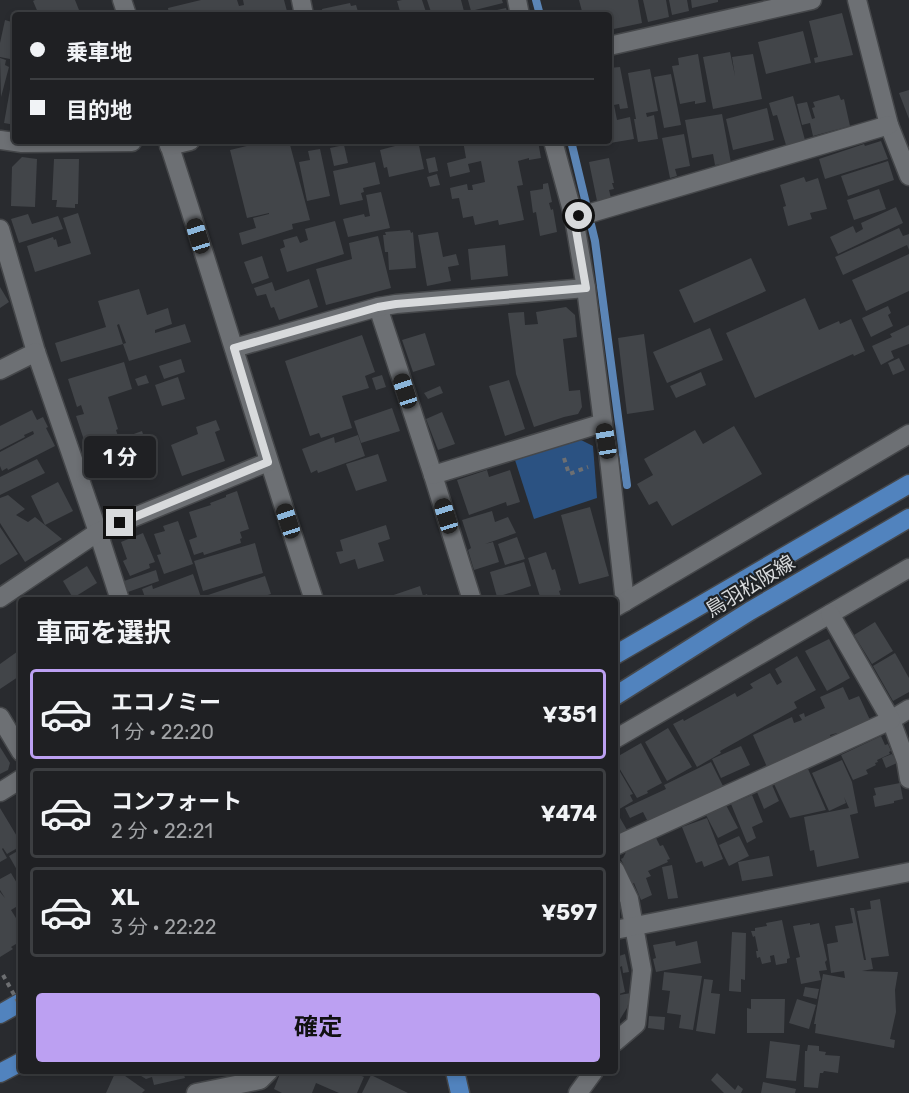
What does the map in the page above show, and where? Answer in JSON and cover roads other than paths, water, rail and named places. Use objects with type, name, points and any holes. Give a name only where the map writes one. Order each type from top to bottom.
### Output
[{"type":"main road","name":"鳥羽松阪線","points":[[618,653],[909,484]]},
{"type":"main road","name":"鳥羽松阪線","points":[[618,694],[750,612],[909,518]]},
{"type":"main road","points":[[0,1014],[18,1004]]},
{"type":"main road","points":[[0,1073],[18,1064]]},
{"type":"main road","points":[[456,1074],[460,1093]]},
{"type":"street","points":[[612,45],[812,0]]},
{"type":"street","points":[[857,0],[889,126],[909,176]]},
{"type":"street","points":[[576,217],[889,126]]},
{"type":"street","points":[[169,144],[268,462],[313,597]]},
{"type":"street","points":[[554,144],[576,217],[609,459],[620,605],[909,434]]},
{"type":"street","points":[[0,229],[36,352],[119,597]]},
{"type":"street","points":[[234,348],[378,307],[586,288]]},
{"type":"street","points":[[378,307],[471,597]]},
{"type":"street","points":[[0,370],[36,352]]},
{"type":"street","points":[[433,474],[603,423]]},
{"type":"street","points":[[0,598],[98,532],[268,462]]},
{"type":"street","points":[[618,737],[909,568]]},
{"type":"street","points":[[830,614],[891,720],[906,761],[909,778]]},
{"type":"street","points":[[618,845],[891,720],[909,709]]},
{"type":"street","points":[[0,717],[18,747]]},
{"type":"street","points":[[0,792],[18,781]]},
{"type":"street","points":[[618,929],[909,872]]},
{"type":"street","points":[[618,876],[629,899],[642,970],[636,1024],[618,1039]]},
{"type":"street","points":[[196,1093],[260,1080],[266,1074]]},
{"type":"street","points":[[578,1093],[592,1074]]},
{"type":"waterway","points":[[536,0],[539,12]]},
{"type":"waterway","points":[[572,144],[595,241],[627,485]]}]
